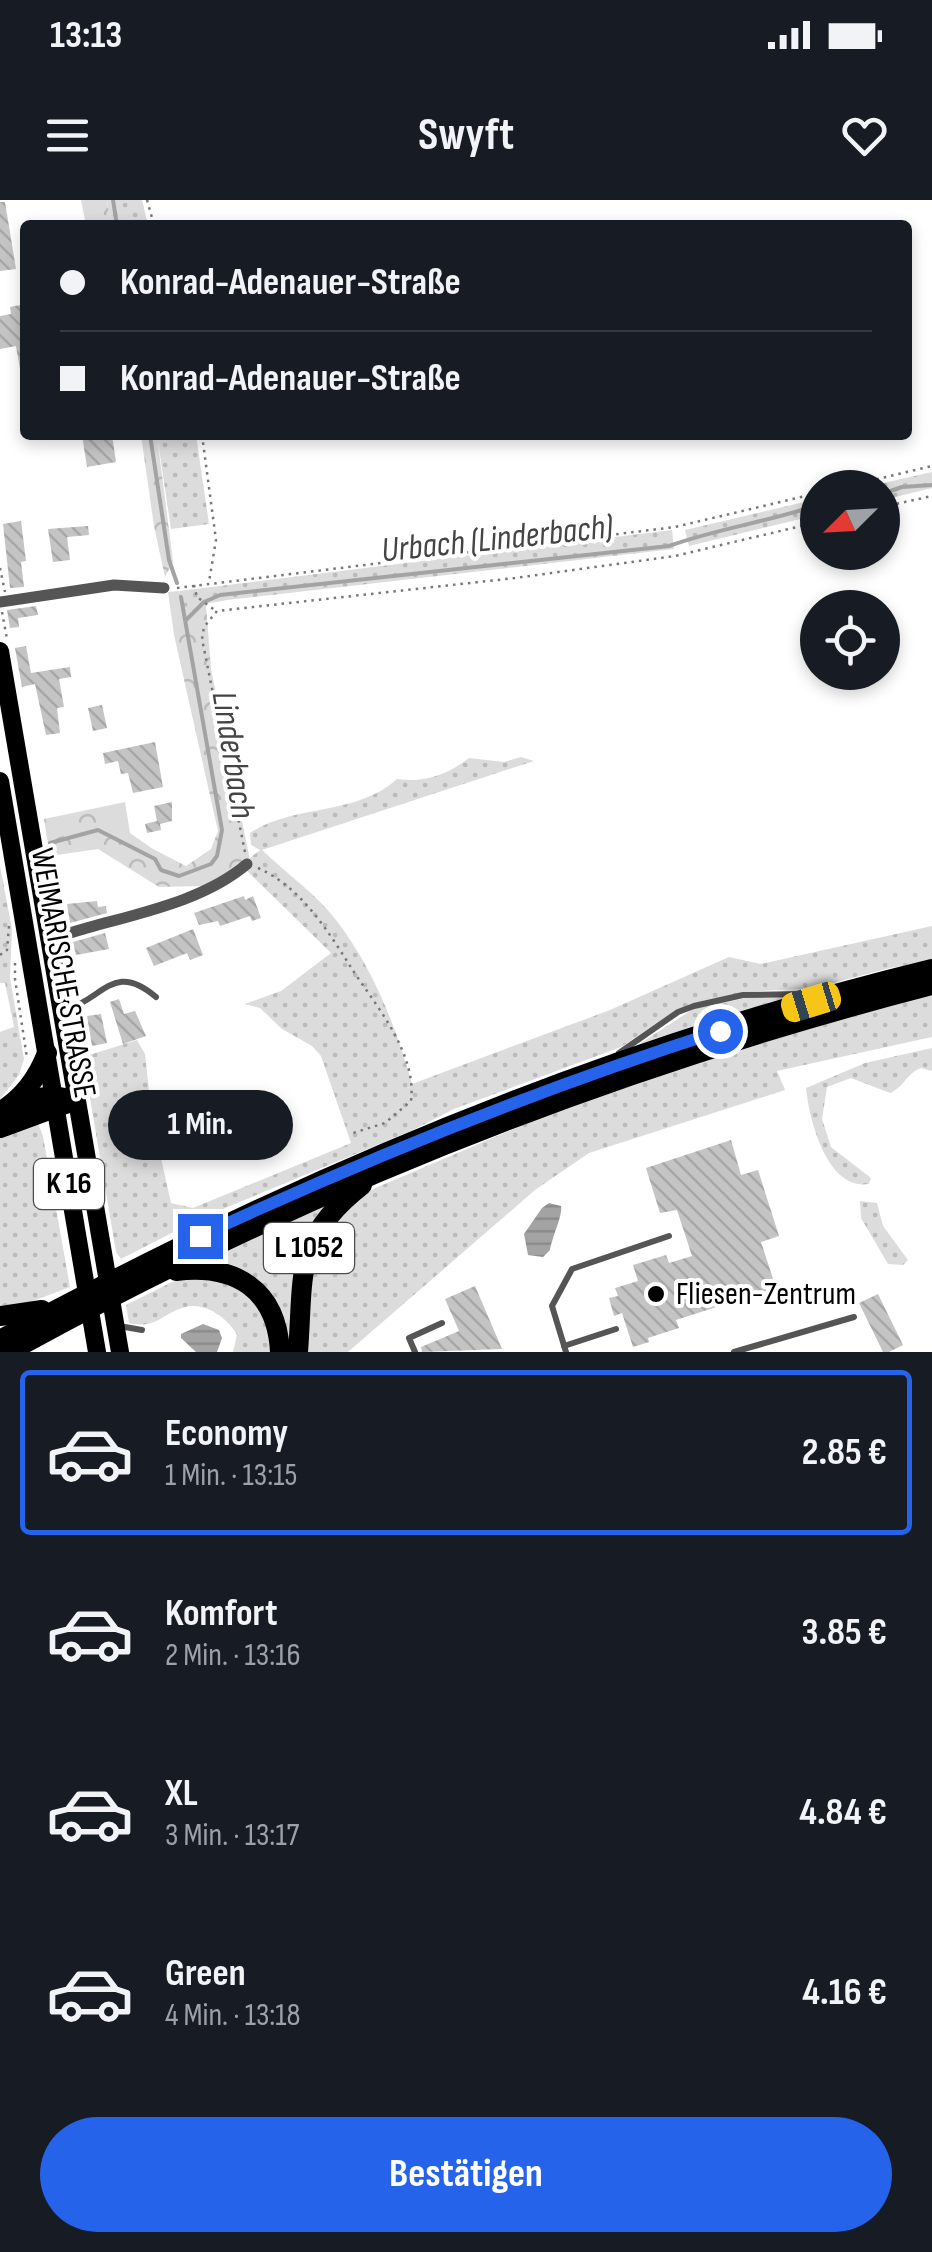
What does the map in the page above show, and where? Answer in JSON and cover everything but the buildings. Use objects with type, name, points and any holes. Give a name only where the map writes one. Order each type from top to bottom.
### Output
[{"type":"highway","name":"L 1052","points":[[141,1277],[200,1236],[432,1134],[612,1066],[755,1019],[928,976]]},
{"type":"highway","name":"L 1052","points":[[141,1277],[492,1126],[928,976]]},
{"type":"highway","points":[[8,1107],[35,1078],[46,1054]]},
{"type":"highway","points":[[8,1107],[76,1100]]},
{"type":"highway","points":[[0,1128],[55,1103]]},
{"type":"highway","name":"L 1052","points":[[298,1352],[301,1272],[308,1249],[339,1206],[379,1172]]},
{"type":"highway","points":[[0,1340],[141,1277],[202,1269],[229,1274],[253,1288],[273,1317],[280,1352]]},
{"type":"highway","points":[[0,1316],[65,1313]]},
{"type":"highway","points":[[9,1352],[65,1313]]},
{"type":"main road","name":"WEIMARISCHE STRASSE","points":[[0,651],[120,1352]]},
{"type":"main road","name":"WEIMARISCHE STRASSE","points":[[0,780],[98,1352]]},
{"type":"main road","points":[[27,939],[48,936]]},
{"type":"street","points":[[2,596],[122,584],[164,588]]},
{"type":"street","name":"WEIMARISCHE STRASSE","points":[[48,936],[70,933],[204,892],[247,864]]},
{"type":"lane","points":[[432,1134],[458,1113],[620,1052],[678,1012],[694,1006],[743,995],[807,994],[882,973],[928,976]]},
{"type":"lane","points":[[61,1011],[103,987],[122,981],[139,982],[156,996]]},
{"type":"lane","points":[[616,1329],[565,1349],[552,1306],[572,1269],[669,1236]]},
{"type":"lane","points":[[734,1352],[854,1317]]},
{"type":"lane","points":[[415,1352],[409,1338],[442,1323]]},
{"type":"lane","points":[[115,1326],[142,1330]]},
{"type":"path","points":[[203,440],[216,540],[209,584]]},
{"type":"path","points":[[900,474],[932,466]]},
{"type":"path","points":[[900,503],[932,496]]},
{"type":"path","points":[[164,588],[675,526],[800,497]]},
{"type":"path","points":[[194,585],[197,597],[218,611],[675,556],[800,526]]},
{"type":"path","points":[[0,568],[2,596]]},
{"type":"path","points":[[218,611],[204,627],[202,639],[247,864],[264,870],[328,927],[386,1017],[398,1041],[413,1091],[412,1101],[385,1124],[353,1133]]},
{"type":"path","points":[[0,955],[8,950],[9,923],[14,920]]},
{"type":"green space","points":[[81,200],[107,200],[110,220],[85,220]]},
{"type":"green space","points":[[107,200],[142,200],[147,220],[110,220]]},
{"type":"green space","points":[[142,440],[158,440],[173,562],[165,577]]},
{"type":"green space","points":[[158,440],[197,440],[209,524],[171,529]]},
{"type":"green space","points":[[932,472],[932,488],[900,496],[900,479]]},
{"type":"green space","points":[[800,503],[800,519],[689,546],[685,530]]},
{"type":"green space","points":[[672,530],[674,549],[182,608],[179,591]]},
{"type":"green space","points":[[179,591],[183,607],[206,604],[211,669],[250,860],[202,886],[159,887],[98,849],[50,856],[44,819],[125,802],[130,833],[153,849],[186,866],[211,849],[218,831],[168,592]]},
{"type":"green space","points":[[521,757],[534,761],[262,850],[319,901],[349,938],[382,998],[412,1084],[610,1010],[729,957],[761,964],[932,926],[932,961],[814,988],[745,992],[676,1010],[621,1047],[454,1109],[411,1131],[201,1218],[121,1259],[116,1252],[83,1057],[137,1040],[145,1054],[152,1118],[171,1203],[193,1208],[351,1143],[321,1056],[260,1008],[245,1004],[281,991],[331,953],[241,865],[260,850],[251,845],[250,833],[285,818],[363,799],[397,779],[435,776],[469,758],[504,762]]},
{"type":"green space","points":[[0,866],[12,929],[10,978],[24,1059],[19,1075],[0,1099],[0,1032],[14,1027],[5,983],[0,983]]},
{"type":"green space","points":[[932,993],[932,1037],[777,1071],[785,1090],[589,1153],[535,1190],[348,1352],[304,1352],[306,1303],[314,1260],[335,1222],[373,1189],[549,1114],[709,1058]]},
{"type":"green space","points":[[756,996],[800,998],[624,1054],[693,1009]]},
{"type":"green space","points":[[932,1048],[932,1071],[921,1068],[890,1093],[851,1078],[827,1087],[822,1119],[831,1147],[871,1178],[869,1184],[854,1183],[842,1176],[831,1165],[816,1134],[806,1088],[865,1063]]},
{"type":"green space","points":[[37,1121],[70,1287],[28,1303],[0,1306],[0,1135]]},
{"type":"green space","points":[[341,1195],[329,1206],[293,1352],[285,1352],[277,1310],[199,1265]]},
{"type":"green space","points":[[860,1201],[877,1203],[883,1226],[908,1260],[903,1265],[888,1264],[861,1218]]},
{"type":"green space","points":[[190,1277],[225,1284],[249,1295],[264,1317],[274,1352],[233,1352],[237,1335],[233,1328],[221,1316],[198,1306],[182,1308],[152,1323],[129,1323],[126,1305]]},
{"type":"shaded area","points":[[549,1203],[561,1206],[550,1250],[543,1257],[528,1255],[524,1234]]},
{"type":"shaded area","points":[[203,1324],[219,1330],[222,1338],[217,1352],[196,1352],[181,1338],[181,1334]]},
{"type":"waterway","points":[[113,200],[116,220]]},
{"type":"waterway","points":[[151,440],[169,560],[177,583]]},
{"type":"waterway","name":"Urbach (Linderbach)","points":[[900,488],[932,485]]},
{"type":"waterway","name":"Urbach (Linderbach)","points":[[186,620],[204,602],[220,595],[669,546],[800,510]]},
{"type":"waterway","name":"Linderbach","points":[[50,843],[98,830],[155,859],[161,870],[179,876],[211,864],[217,856],[222,830],[181,597]]},
{"type":"place","name":"Fliesen-Zentrum","points":[[656,1294]]},
{"type":"route","points":[[200,1236],[432,1134],[612,1066],[720,1031]]}]
